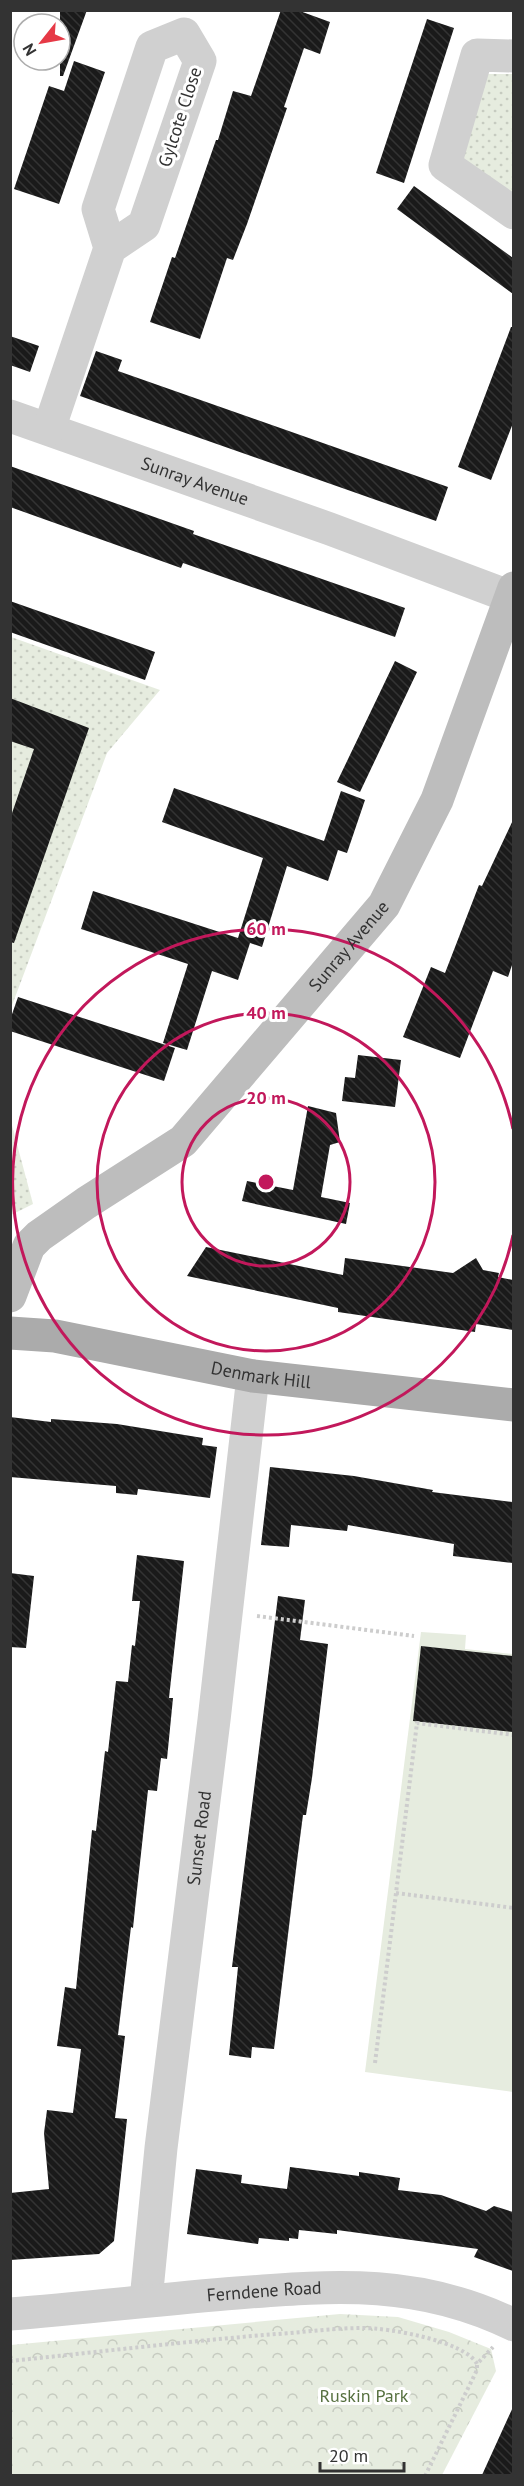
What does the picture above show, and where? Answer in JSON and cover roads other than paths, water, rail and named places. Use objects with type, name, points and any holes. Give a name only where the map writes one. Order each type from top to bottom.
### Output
[{"type":"main road","name":"Denmark Hill","points":[[10,1333],[55,1336],[253,1376],[513,1405]]},
{"type":"street","name":"Gylcote Close","points":[[184,34],[200,61],[144,225],[110,248],[99,209],[152,47],[184,34]]},
{"type":"street","points":[[513,56],[477,55],[445,165],[513,213]]},
{"type":"street","points":[[49,429],[110,248]]},
{"type":"street","name":"Sunray Avenue","points":[[10,416],[512,594],[437,800],[384,905],[183,1141],[87,1203],[39,1236],[29,1246],[10,1296]]},
{"type":"street","name":"Sunset Road","points":[[146,2300],[162,2136],[253,1376]]},
{"type":"street","name":"Ferndene Road","points":[[10,2314],[146,2300],[324,2286],[377,2287],[444,2298],[472,2306],[504,2334]]},
{"type":"park label","name":"Ruskin Park","points":[[364,2396]]}]
